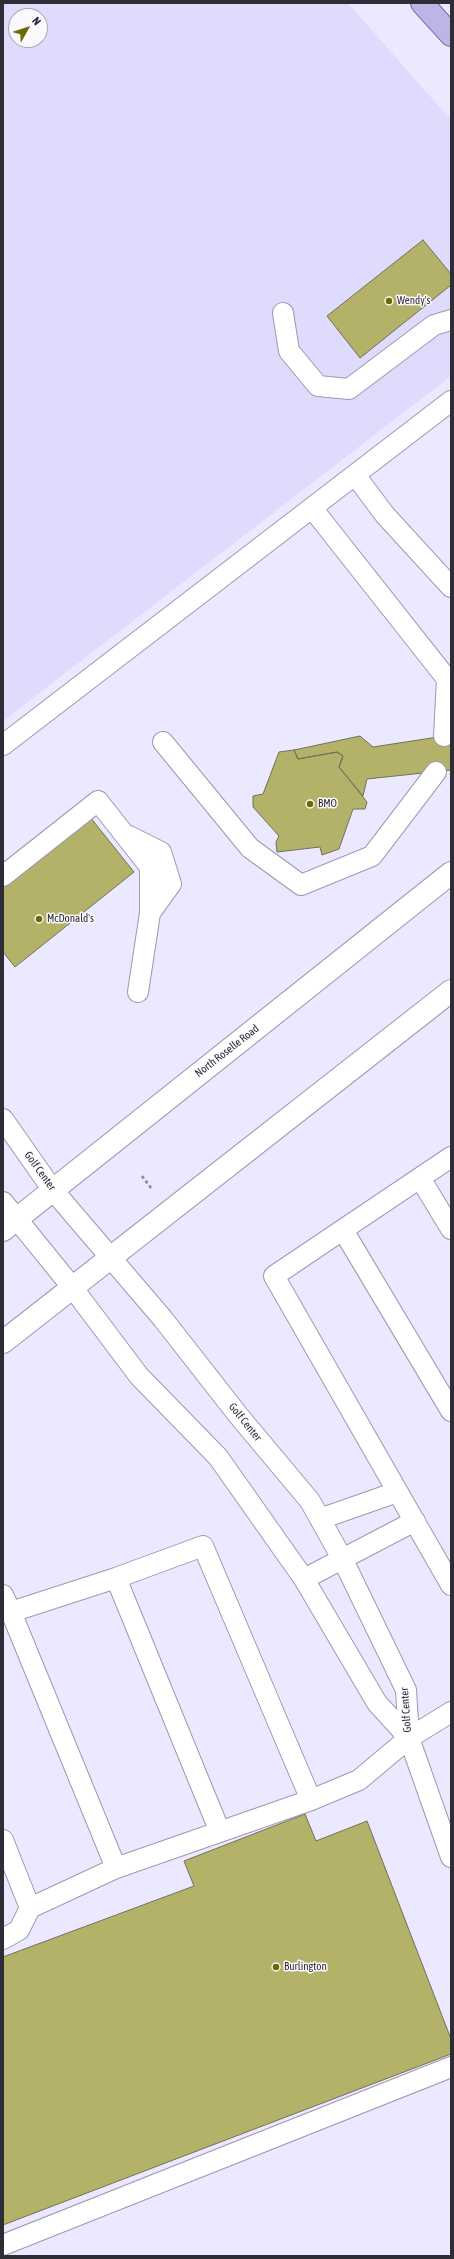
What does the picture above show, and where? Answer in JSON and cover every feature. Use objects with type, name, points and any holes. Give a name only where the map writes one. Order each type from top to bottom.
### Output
[{"type":"main road","points":[[422,3],[451,35]]},
{"type":"main road","name":"North Roselle Road","points":[[9,1225],[52,1189],[451,873]]},
{"type":"main road","points":[[3,1342],[451,991]]},
{"type":"lane","points":[[283,313],[289,351],[318,386],[349,389],[434,325],[451,320]]},
{"type":"lane","points":[[3,745],[451,401]]},
{"type":"lane","points":[[355,475],[385,515],[451,587]]},
{"type":"lane","points":[[312,508],[447,679],[444,736]]},
{"type":"lane","points":[[163,742],[250,848],[301,885],[372,856],[436,772]]},
{"type":"lane","points":[[3,876],[98,801],[150,867],[150,913],[138,992]]},
{"type":"lane","name":"Golf Center","points":[[3,1119],[52,1189],[112,1258],[310,1501],[343,1560],[406,1690],[409,1738]]},
{"type":"lane","points":[[451,1157],[274,1276],[451,1585]]},
{"type":"lane","points":[[420,1178],[451,1229]]},
{"type":"lane","name":"Golf Center","points":[[3,1202],[9,1225],[72,1287],[139,1376],[218,1457],[304,1579],[377,1704],[409,1738]]},
{"type":"lane","points":[[343,1230],[451,1410]]},
{"type":"lane","points":[[320,1519],[398,1492]]},
{"type":"lane","points":[[304,1579],[343,1560],[415,1521]]},
{"type":"lane","points":[[116,1868],[7,1603],[116,1578],[203,1546],[311,1800]]},
{"type":"lane","points":[[116,1578],[220,1832]]},
{"type":"lane","points":[[3,1939],[19,1930],[30,1908],[116,1868],[311,1800],[359,1780],[409,1738],[451,1712]]},
{"type":"lane","points":[[409,1738],[451,1857]]},
{"type":"lane","points":[[3,1840],[30,1908]]},
{"type":"lane","points":[[3,2245],[451,2067]]},
{"type":"path","points":[[142,1176],[156,1194]]},
{"type":"shaded area","points":[[3,3],[348,3],[451,120],[451,376],[3,721]]},
{"type":"building","name":"Wendy's","points":[[423,240],[451,274],[451,285],[360,358],[327,316]]},
{"type":"building","points":[[451,735],[451,770],[367,779],[363,796],[339,767],[343,756],[337,752],[298,759],[294,750],[360,736],[373,747]]},
{"type":"building","name":"BMO","points":[[294,750],[298,759],[337,752],[343,756],[339,767],[367,802],[365,809],[353,809],[339,849],[322,855],[320,847],[277,852],[276,842],[279,836],[253,807],[253,796],[263,794],[279,752]]},
{"type":"building","name":"McDonald's","points":[[90,817],[134,872],[15,967],[3,952],[3,886]]},
{"type":"building","points":[[305,1814],[316,1841],[367,1821],[451,2039],[451,2054],[3,2225],[3,1957],[194,1886],[184,1861]]},
{"type":"place","name":"Wendy's","points":[[389,301]]},
{"type":"place","name":"BMO","points":[[310,804]]},
{"type":"place","name":"McDonald's","points":[[39,919]]},
{"type":"place","name":"Burlington","points":[[276,1967]]}]
